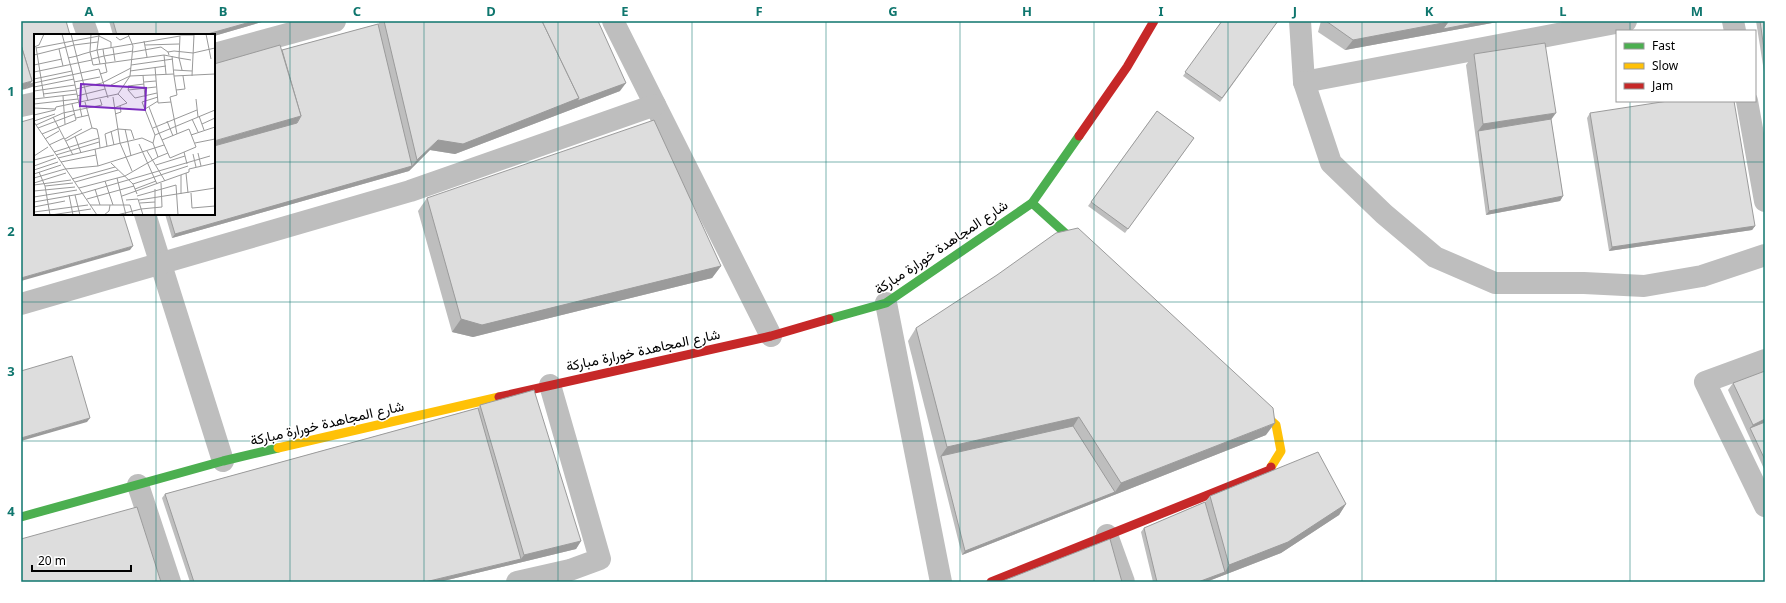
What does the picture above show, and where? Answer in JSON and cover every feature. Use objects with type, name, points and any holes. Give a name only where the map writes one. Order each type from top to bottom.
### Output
[{"type":"street","points":[[83,21],[88,34]]},
{"type":"street","points":[[215,54],[335,21]]},
{"type":"street","points":[[613,21],[771,336]]},
{"type":"street","name":"شارع المجاهدة خورارة مباركة","points":[[21,517],[138,486],[223,461],[550,385],[771,336],[886,304],[1032,203],[1127,67],[1154,21]]},
{"type":"street","points":[[1300,21],[1304,82],[1331,163],[1384,214],[1435,257],[1495,283],[1584,283],[1644,286],[1702,276],[1765,255]]},
{"type":"street","points":[[1304,82],[1626,21]]},
{"type":"street","points":[[1747,102],[1765,201]]},
{"type":"street","points":[[21,106],[34,103]]},
{"type":"street","points":[[21,304],[410,191],[655,105]]},
{"type":"street","points":[[1032,203],[1090,256]]},
{"type":"street","points":[[145,215],[162,263],[223,461]]},
{"type":"street","points":[[886,304],[941,582]]},
{"type":"street","points":[[1765,360],[1705,382],[1765,506]]},
{"type":"street","points":[[517,582],[570,570],[600,559],[550,385]]},
{"type":"street","points":[[990,582],[1270,470],[1281,451],[1276,425],[1247,399]]},
{"type":"street","points":[[138,486],[170,582]]},
{"type":"street","points":[[1107,535],[1124,582]]},
{"type":"building","points":[[21,21],[66,21],[70,34],[34,34],[34,83],[29,84],[32,81],[21,45]]},
{"type":"building","points":[[113,21],[254,21],[208,34],[117,34]]},
{"type":"building","points":[[384,21],[542,21],[579,98],[463,144],[438,140],[417,160]]},
{"type":"building","points":[[542,21],[598,21],[626,83],[577,101],[579,98]]},
{"type":"building","points":[[1222,21],[1278,21],[1222,98],[1185,72]]},
{"type":"building","points":[[1326,21],[1448,21],[1448,22],[1353,40]]},
{"type":"building","points":[[1448,21],[1484,21],[1443,29]]},
{"type":"building","points":[[1760,21],[1765,21],[1765,56]]},
{"type":"building","points":[[378,24],[412,166],[175,234],[169,215],[215,215],[215,146],[297,123],[301,116],[282,50]]},
{"type":"building","points":[[1545,43],[1556,113],[1483,124],[1474,54]]},
{"type":"building","points":[[21,45],[32,81],[21,84]]},
{"type":"building","points":[[280,45],[301,116],[215,141],[215,64]]},
{"type":"building","points":[[1662,102],[1734,102],[1755,226],[1612,247],[1590,113]]},
{"type":"building","points":[[1157,111],[1194,138],[1128,229],[1091,202]]},
{"type":"building","points":[[34,118],[34,215],[123,215],[133,246],[21,278],[21,122]]},
{"type":"building","points":[[1551,119],[1563,196],[1489,211],[1478,131]]},
{"type":"building","points":[[654,120],[721,266],[482,325],[461,319],[427,198]]},
{"type":"building","points":[[1078,228],[1273,408],[1275,423],[1121,483],[1079,417],[947,447],[916,328],[997,275],[1056,233]]},
{"type":"building","points":[[72,356],[90,418],[21,438],[21,371]]},
{"type":"building","points":[[1765,371],[1765,419],[1753,425],[1733,383]]},
{"type":"building","points":[[534,390],[581,541],[524,555],[480,405]]},
{"type":"building","points":[[478,408],[521,559],[425,582],[194,582],[165,494]]},
{"type":"building","points":[[1765,422],[1765,460],[1750,428]]},
{"type":"building","points":[[1073,426],[1115,492],[965,551],[941,456]]},
{"type":"building","points":[[1318,452],[1346,504],[1288,542],[1229,565],[1210,496]]},
{"type":"building","points":[[1205,502],[1225,572],[1198,582],[1157,582],[1144,528]]},
{"type":"building","points":[[137,507],[161,582],[21,582],[21,539]]},
{"type":"building","points":[[1110,539],[1122,582],[1000,582]]},
{"type":"traffic: fast","points":[[829,319],[886,303],[1032,203],[1079,136]]},
{"type":"traffic: fast","points":[[1032,203],[1086,252]]},
{"type":"traffic: fast","points":[[21,517],[223,461],[278,448]]},
{"type":"traffic: slow","points":[[278,448],[499,397]]},
{"type":"traffic: slow","points":[[1252,403],[1276,425],[1281,451],[1271,467]]},
{"type":"traffic: jam","points":[[1079,136],[1127,67],[1154,21]]},
{"type":"traffic: jam","points":[[499,397],[771,336],[829,319]]},
{"type":"traffic: jam","points":[[991,582],[1270,470],[1271,467]]}]
